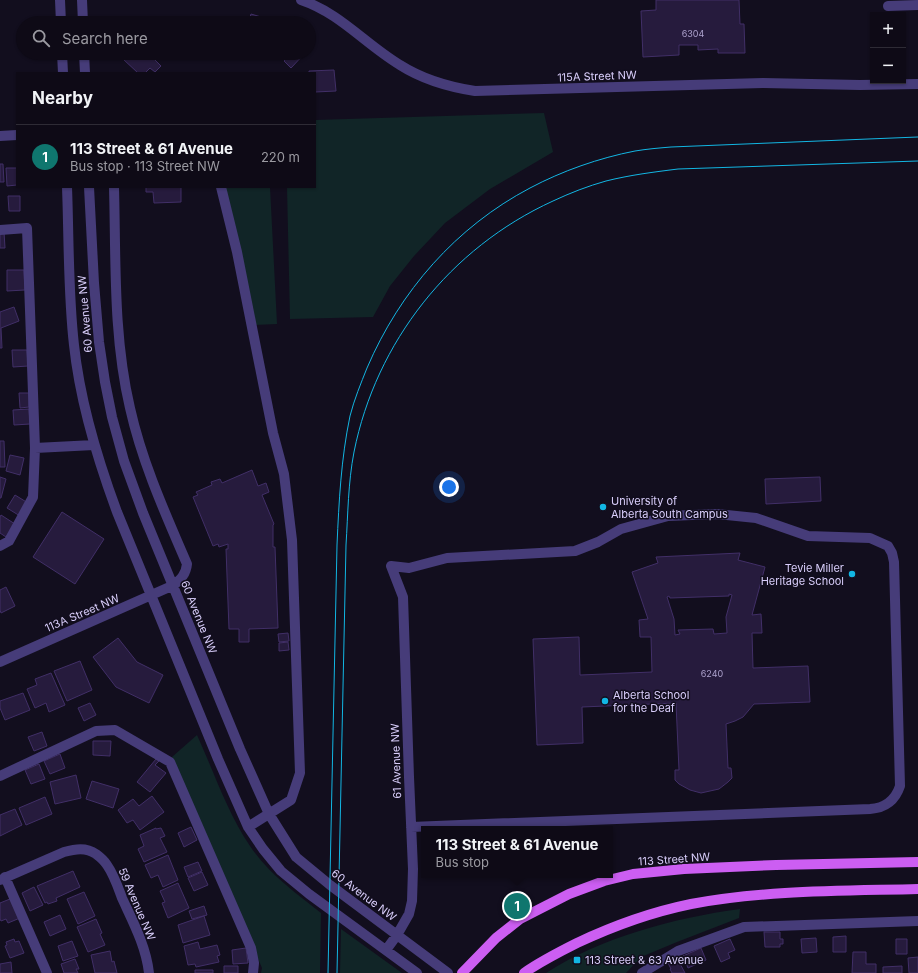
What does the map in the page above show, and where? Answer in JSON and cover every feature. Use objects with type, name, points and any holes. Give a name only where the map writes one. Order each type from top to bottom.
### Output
[{"type":"main road","name":"113 Street NW","points":[[462,973],[496,938],[520,919],[569,894],[633,874],[684,869],[776,865],[918,862]]},
{"type":"main road","points":[[524,973],[534,966],[599,933],[647,915],[692,904],[770,894],[918,890]]},
{"type":"street","points":[[60,0],[61,16]]},
{"type":"street","points":[[82,0],[83,16]]},
{"type":"street","name":"115A Street NW","points":[[300,0],[321,8],[340,20],[405,68],[440,82],[475,91],[763,83],[860,85],[918,84]]},
{"type":"street","points":[[888,7],[918,5]]},
{"type":"street","points":[[62,60],[63,72]]},
{"type":"street","points":[[84,60],[84,72]]},
{"type":"street","points":[[0,136],[16,135]]},
{"type":"street","name":"60 Avenue NW","points":[[67,188],[74,345],[86,413],[94,445],[117,512],[218,759],[248,827],[263,849],[281,870],[314,898],[417,973]]},
{"type":"street","name":"60 Avenue NW","points":[[89,188],[99,342],[110,410],[124,461],[143,513],[174,585],[240,749],[269,814],[296,857],[330,885],[448,973]]},
{"type":"street","points":[[114,188],[118,337],[130,408],[145,460],[151,479],[187,564],[183,577],[174,585]]},
{"type":"street","points":[[221,188],[237,252],[273,433],[284,474],[292,540],[300,773],[291,800],[248,827]]},
{"type":"street","points":[[0,230],[27,228],[35,448],[33,497],[9,541],[0,546]]},
{"type":"street","points":[[35,448],[94,445]]},
{"type":"street","name":"61 Avenue NW","points":[[386,950],[409,914],[412,901],[413,869],[403,597],[391,566],[409,568],[447,558],[575,551],[598,542],[621,529],[668,516],[717,514],[756,518],[808,536],[870,538],[888,546],[892,553],[894,562],[900,786],[894,799],[883,807],[870,810],[438,826]]},
{"type":"street","name":"113A Street NW","points":[[0,662],[174,585]]},
{"type":"street","points":[[0,776],[96,731],[115,730],[170,762],[251,948],[254,963],[253,973]]},
{"type":"street","name":"61 Avenue NW","points":[[411,827],[421,827]]},
{"type":"street","name":"59 Avenue NW","points":[[3,878],[64,852],[75,849],[91,851],[103,859],[111,871],[142,945],[148,964],[149,973]]},
{"type":"street","points":[[3,878],[46,973]]},
{"type":"street","points":[[642,973],[678,951],[744,927],[918,921]]},
{"type":"green space","points":[[544,113],[553,152],[490,189],[445,223],[414,256],[390,286],[373,317],[290,319],[287,188],[316,188],[316,120]]},
{"type":"green space","points":[[223,188],[270,188],[277,324],[254,325]]},
{"type":"green space","points":[[197,735],[234,820],[250,846],[274,874],[321,913],[320,973],[261,973],[262,968],[172,757]]},
{"type":"green space","points":[[740,909],[739,918],[641,957],[626,973],[546,973],[591,949],[639,931],[690,918]]},
{"type":"green space","points":[[341,929],[402,973],[340,973]]},
{"type":"building","points":[[656,0],[739,0],[740,24],[744,24],[745,53],[718,53],[718,49],[698,50],[698,45],[679,45],[679,55],[643,57],[641,11],[656,10]]},
{"type":"building","points":[[124,60],[155,60],[161,66],[155,72],[150,68],[146,72],[137,72]]},
{"type":"building","points":[[285,60],[298,60],[291,68],[284,61]]},
{"type":"building","points":[[334,70],[336,91],[316,92],[316,72],[309,71]]},
{"type":"building","points":[[0,164],[3,164],[4,182],[0,182]]},
{"type":"building","points":[[6,168],[16,168],[16,185],[7,186]]},
{"type":"building","points":[[146,188],[181,188],[181,202],[154,203],[153,192],[146,192]]},
{"type":"building","points":[[8,196],[20,196],[20,211],[9,211]]},
{"type":"building","points":[[0,232],[4,232],[5,248],[0,248]]},
{"type":"building","points":[[7,270],[24,270],[25,290],[7,291]]},
{"type":"building","points":[[14,307],[19,321],[1,328],[2,348],[0,348],[0,312]]},
{"type":"building","points":[[12,350],[27,350],[28,366],[13,367]]},
{"type":"building","points":[[19,393],[29,393],[29,407],[20,408]]},
{"type":"building","points":[[29,409],[30,424],[14,425],[13,410]]},
{"type":"building","points":[[0,441],[4,441],[5,467],[0,467]]},
{"type":"building","points":[[10,455],[24,458],[20,475],[6,471]]},
{"type":"building","points":[[252,470],[258,486],[266,483],[269,492],[262,495],[274,524],[273,547],[275,547],[278,628],[249,629],[249,642],[239,642],[239,629],[229,629],[226,549],[228,549],[228,544],[219,547],[218,544],[213,546],[193,497],[198,495],[196,492],[212,485],[211,482],[220,479],[222,483]]},
{"type":"building","points":[[0,477],[6,479],[1,498],[0,498]]},
{"type":"building","points":[[820,477],[821,501],[766,504],[765,479]]},
{"type":"building","points":[[15,495],[28,503],[20,516],[7,508]]},
{"type":"building","points":[[62,512],[104,539],[75,584],[33,557]]},
{"type":"building","points":[[1,515],[15,524],[6,537],[0,533]]},
{"type":"building","name":"Alberta School for the Deaf","points":[[740,553],[738,560],[765,567],[752,615],[761,614],[762,633],[752,633],[753,668],[808,666],[810,702],[754,704],[743,717],[726,724],[728,768],[731,768],[732,778],[719,789],[701,793],[690,790],[675,780],[675,770],[679,770],[676,703],[582,707],[583,743],[537,745],[533,639],[579,637],[580,675],[652,672],[651,637],[640,637],[639,620],[648,619],[632,572],[658,563],[656,557]],"holes":[[[732,595],[726,617],[727,633],[714,634],[713,629],[678,630],[680,634],[675,635],[674,619],[667,597]]]},
{"type":"building","points":[[6,587],[15,606],[1,613],[0,590]]},
{"type":"building","points":[[288,633],[289,641],[279,642],[278,634]]},
{"type":"building","points":[[118,638],[137,662],[163,675],[149,703],[116,687],[93,657]]},
{"type":"building","points":[[288,642],[289,650],[279,651],[279,643]]},
{"type":"building","points":[[80,661],[92,690],[67,701],[54,671]]},
{"type":"building","points":[[51,673],[65,705],[49,712],[46,703],[35,708],[27,689],[37,685],[35,679]]},
{"type":"building","points":[[23,693],[30,710],[5,720],[0,708],[0,701]]},
{"type":"building","points":[[90,703],[96,715],[84,721],[78,708]]},
{"type":"building","points":[[42,732],[47,746],[34,751],[28,737]]},
{"type":"building","points":[[93,741],[111,741],[110,756],[93,755]]},
{"type":"building","points":[[60,754],[65,768],[50,774],[44,761]]},
{"type":"building","points":[[156,759],[159,761],[155,765],[166,773],[150,792],[137,782]]},
{"type":"building","points":[[39,764],[45,779],[31,784],[25,770]]},
{"type":"building","points":[[76,775],[81,798],[55,804],[50,782]]},
{"type":"building","points":[[92,781],[119,789],[113,808],[86,799]]},
{"type":"building","points":[[152,796],[164,812],[140,830],[133,820],[127,823],[118,810],[133,799],[139,806]]},
{"type":"building","points":[[45,797],[52,814],[26,825],[19,808]]},
{"type":"building","points":[[15,809],[22,825],[0,836],[0,815]]},
{"type":"building","points":[[191,827],[197,840],[184,847],[178,833]]},
{"type":"building","points":[[156,828],[161,828],[165,836],[160,838],[167,852],[144,862],[138,849],[144,846],[140,835]]},
{"type":"building","points":[[168,855],[178,880],[163,887],[158,875],[151,878],[145,865]]},
{"type":"building","points":[[198,862],[202,871],[188,877],[184,867]]},
{"type":"building","points":[[73,871],[80,887],[56,898],[57,901],[48,904],[47,902],[45,903],[37,886]]},
{"type":"building","points":[[202,872],[208,885],[194,891],[188,878]]},
{"type":"building","points":[[178,883],[189,908],[168,918],[162,903],[165,902],[160,891]]},
{"type":"building","points":[[34,887],[43,905],[30,911],[22,893]]},
{"type":"building","points":[[84,892],[95,916],[78,924],[67,899]]},
{"type":"building","points":[[10,899],[20,918],[8,923],[6,919],[1,921],[0,919],[0,903]]},
{"type":"building","points":[[204,906],[207,915],[192,919],[189,911]]},
{"type":"building","points":[[60,915],[66,929],[50,936],[44,922]]},
{"type":"building","points":[[204,916],[210,935],[183,943],[178,925]]},
{"type":"building","points":[[96,919],[105,945],[88,952],[77,927]]},
{"type":"building","points":[[764,932],[780,932],[780,939],[783,939],[783,944],[780,944],[780,947],[765,947]]},
{"type":"building","points":[[846,936],[846,952],[833,952],[833,937]]},
{"type":"building","points":[[816,938],[817,952],[802,953],[801,939]]},
{"type":"building","points":[[14,939],[15,942],[19,941],[24,953],[10,958],[5,946],[7,945],[6,942]]},
{"type":"building","points":[[730,939],[735,950],[728,953],[730,958],[721,962],[714,946]]},
{"type":"building","points":[[896,939],[907,939],[907,954],[896,954]]},
{"type":"building","points":[[72,941],[78,956],[63,961],[58,946]]},
{"type":"building","points":[[198,942],[200,949],[217,945],[220,955],[217,956],[219,962],[196,967],[195,964],[188,965],[184,946]]},
{"type":"building","points":[[246,948],[248,963],[233,964],[232,950]]},
{"type":"building","points":[[701,948],[706,960],[688,968],[683,956]]},
{"type":"building","points":[[110,951],[112,962],[114,961],[117,973],[95,973],[91,955]]},
{"type":"building","points":[[853,952],[866,952],[866,964],[876,964],[876,973],[852,973]]},
{"type":"building","points":[[918,957],[918,973],[909,973],[908,958]]},
{"type":"building","points":[[677,958],[685,973],[672,973],[668,963]]},
{"type":"building","points":[[75,959],[79,969],[76,969],[78,973],[64,973],[61,964]]},
{"type":"building","points":[[11,962],[12,973],[0,973],[0,964]]},
{"type":"building","points":[[224,966],[238,966],[238,973],[224,973]]},
{"type":"building","points":[[902,966],[902,973],[883,973],[883,967]]},
{"type":"building","points":[[195,970],[213,970],[213,973],[195,973]]},
{"type":"tram line","points":[[328,973],[337,545],[344,448],[350,416],[367,368],[380,340],[414,287],[433,264],[455,242],[478,222],[503,204],[542,182],[594,161],[635,151],[671,147],[918,137]]},
{"type":"tram line","points":[[337,973],[346,545],[350,475],[354,452],[365,412],[380,373],[399,337],[423,303],[451,272],[482,245],[516,221],[559,198],[606,181],[633,175],[678,169],[918,161]]},
{"type":"place","name":"University of Alberta South Campus","points":[[603,507]]},
{"type":"place","name":"Tevie Miller Heritage School","points":[[852,574]]},
{"type":"place","name":"Alberta School for the Deaf","points":[[605,701]]},
{"type":"place","name":"113 Street & 61 Avenue","points":[[517,906]]},
{"type":"place","name":"113 Street & 63 Avenue","points":[[577,960]]}]
